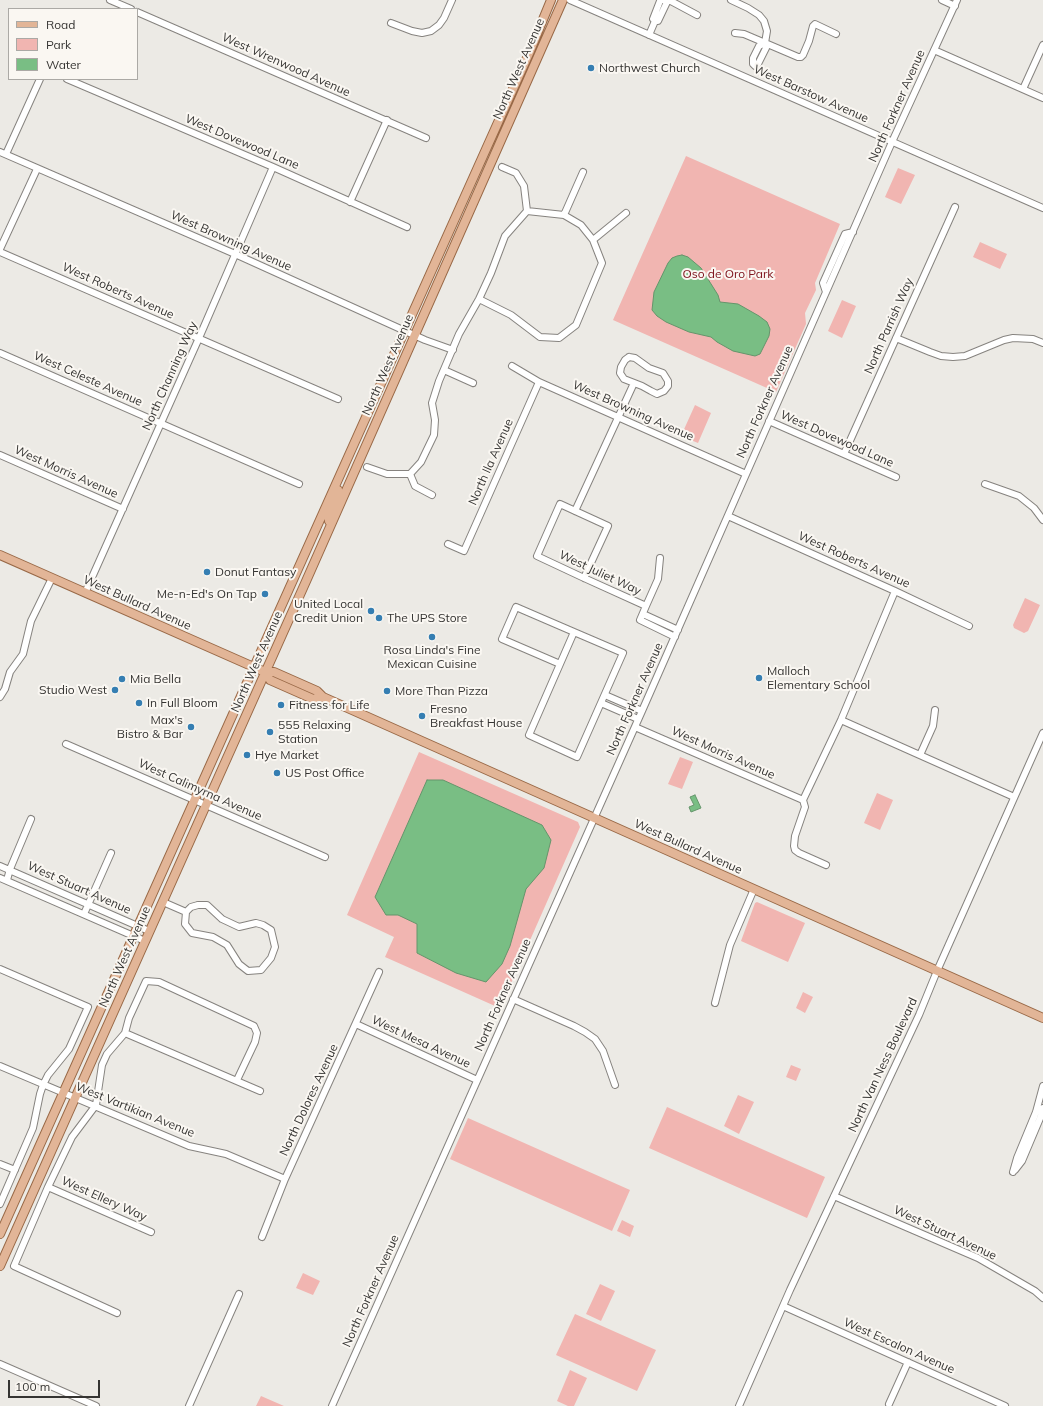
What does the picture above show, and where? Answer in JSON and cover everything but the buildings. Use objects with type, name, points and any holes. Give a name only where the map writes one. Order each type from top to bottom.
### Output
[{"type":"main road","name":"North West Avenue","points":[[0,1234],[364,418],[530,51],[551,0]]},
{"type":"main road","name":"North West Avenue","points":[[0,1266],[563,0]]},
{"type":"main road","points":[[331,524],[328,514],[358,444],[364,418]]},
{"type":"main road","name":"West Bullard Avenue","points":[[1,558],[52,578],[254,666],[265,672],[270,680],[276,683],[313,699],[323,697],[477,764],[594,818],[1043,1018]]},
{"type":"street","points":[[110,0],[129,8]]},
{"type":"street","points":[[391,23],[422,33],[431,31],[439,25],[444,18],[452,0]]},
{"type":"street","name":"West Barstow Avenue","points":[[570,0],[1043,208]]},
{"type":"street","points":[[649,35],[655,21],[653,19],[660,1],[662,0]]},
{"type":"street","points":[[655,21],[658,21],[668,0],[697,15]]},
{"type":"street","points":[[731,0],[748,8],[759,15],[764,21],[767,31],[765,43]]},
{"type":"street","points":[[942,0],[956,3]]},
{"type":"street","name":"North Forkner Avenue","points":[[332,1406],[675,637],[892,142],[956,3]]},
{"type":"street","name":"West Wrenwood Avenue","points":[[138,12],[426,138]]},
{"type":"street","points":[[735,33],[744,34],[798,57],[801,57],[815,24],[836,34]]},
{"type":"street","points":[[749,79],[755,66],[753,64],[754,58],[759,46],[765,43]]},
{"type":"street","points":[[1023,89],[1043,45]]},
{"type":"street","points":[[934,50],[1043,98]]},
{"type":"street","points":[[3,153],[40,80]]},
{"type":"street","name":"West Dovewood Lane","points":[[69,80],[273,167],[407,227]]},
{"type":"street","points":[[350,202],[387,120]]},
{"type":"street","name":"West Browning Avenue","points":[[3,153],[235,254],[415,335],[453,350]]},
{"type":"street","name":"North Channing Way","points":[[85,593],[199,338],[273,167]]},
{"type":"street","points":[[367,467],[387,474],[410,474],[421,462],[434,434],[435,420],[432,403],[439,381],[459,334],[492,273],[505,236],[527,211],[524,186],[516,173],[502,167]]},
{"type":"street","points":[[0,251],[37,169]]},
{"type":"street","points":[[564,215],[583,172]]},
{"type":"street","name":"North Parrish Way","points":[[844,454],[955,207]]},
{"type":"street","points":[[479,299],[511,315],[540,337],[559,338],[576,326],[602,263],[593,240],[581,225],[564,215],[527,211]]},
{"type":"street","points":[[593,240],[626,213]]},
{"type":"street","name":"West Roberts Avenue","points":[[0,251],[338,399]]},
{"type":"street","points":[[896,338],[941,356],[953,357],[965,356],[1004,340],[1014,338],[1028,338],[1043,343]]},
{"type":"street","name":"West Celeste Avenue","points":[[0,353],[300,484]]},
{"type":"street","points":[[629,357],[635,358],[649,368],[663,373],[668,381],[668,386],[664,391],[657,394],[634,382],[624,379],[620,373],[622,364],[629,357]]},
{"type":"street","name":"West Browning Avenue","points":[[512,366],[539,382],[746,474]]},
{"type":"street","points":[[444,370],[473,383]]},
{"type":"street","name":"North Ila Avenue","points":[[448,544],[464,551],[539,382]]},
{"type":"street","points":[[584,578],[608,526],[575,511],[634,382]]},
{"type":"street","name":"West Dovewood Lane","points":[[769,421],[896,477]]},
{"type":"street","name":"West Morris Avenue","points":[[0,455],[123,509]]},
{"type":"street","points":[[410,474],[414,486],[432,495]]},
{"type":"street","points":[[985,484],[1019,496],[1034,508],[1043,520]]},
{"type":"street","name":"West Juliet Way","points":[[575,511],[560,504],[537,556],[646,606],[640,620],[675,637]]},
{"type":"street","name":"West Roberts Avenue","points":[[728,516],[896,591],[969,626]]},
{"type":"street","points":[[646,606],[658,579],[660,558]]},
{"type":"street","points":[[0,697],[5,689],[10,672],[23,654],[31,621],[52,578]]},
{"type":"street","points":[[826,865],[795,850],[795,836],[804,807],[803,800],[841,720],[896,591]]},
{"type":"street","points":[[560,664],[502,639],[516,607],[623,653],[577,757],[529,735],[574,632]]},
{"type":"street","name":"West Juliet Way","points":[[643,614],[678,630]]},
{"type":"street","points":[[605,695],[642,711]]},
{"type":"street","points":[[601,703],[638,719]]},
{"type":"street","points":[[920,756],[933,726],[935,710]]},
{"type":"street","points":[[841,720],[1014,797]]},
{"type":"street","name":"West Morris Avenue","points":[[635,727],[803,800]]},
{"type":"street","name":"North Van Ness Boulevard","points":[[739,1406],[783,1306],[919,1015],[937,971],[1043,733]]},
{"type":"street","name":"West Calimyrna Avenue","points":[[66,744],[325,857]]},
{"type":"street","points":[[7,880],[10,869],[31,819]]},
{"type":"street","points":[[84,914],[110,853]]},
{"type":"street","name":"West Stuart Avenue","points":[[0,866],[10,869],[138,927],[150,931]]},
{"type":"street","name":"West Stuart Avenue","points":[[0,878],[145,941]]},
{"type":"street","points":[[714,1003],[730,945],[754,889]]},
{"type":"street","points":[[163,902],[186,912]]},
{"type":"street","points":[[207,905],[222,919],[239,927],[256,923],[263,925],[271,930],[274,938],[275,947],[271,958],[261,970],[248,971],[239,964],[227,945],[213,937],[192,933],[185,924],[186,912],[191,907],[207,905]]},
{"type":"street","points":[[0,969],[88,1007],[69,1049],[48,1076],[40,1094],[33,1128],[0,1204]]},
{"type":"street","name":"North Dolores Avenue","points":[[262,1237],[285,1179],[379,972]]},
{"type":"street","points":[[117,1313],[14,1266],[48,1187],[72,1137],[96,1105],[102,1065],[107,1054],[125,1033],[129,1018],[146,982],[159,982],[254,1026],[257,1033],[255,1042],[237,1080]]},
{"type":"street","points":[[513,999],[574,1026],[595,1039],[604,1051],[615,1085]]},
{"type":"street","name":"West Mesa Avenue","points":[[356,1024],[477,1080]]},
{"type":"street","points":[[125,1033],[260,1090]]},
{"type":"street","name":"West Vartikian Avenue","points":[[0,1066],[63,1093],[96,1105],[189,1146],[226,1154],[285,1179]]},
{"type":"street","points":[[1026,1144],[1040,1111],[1043,1086]]},
{"type":"street","points":[[0,1164],[15,1170]]},
{"type":"street","name":"West Ellery Way","points":[[48,1187],[150,1232]]},
{"type":"street","name":"West Stuart Avenue","points":[[834,1196],[978,1258],[1043,1298]]},
{"type":"street","points":[[189,1406],[239,1294]]},
{"type":"street","name":"West Escalon Avenue","points":[[783,1306],[1004,1406]]},
{"type":"street","points":[[889,1404],[908,1362]]},
{"type":"street","points":[[0,1364],[96,1406]]},
{"type":"green space","name":"Oso de Oro Park","points":[[686,156],[840,224],[815,283],[816,290],[805,313],[806,324],[776,392],[613,320]]},
{"type":"green space","points":[[898,168],[915,175],[901,204],[885,197]]},
{"type":"green space","points":[[980,242],[1007,254],[1000,269],[973,257]]},
{"type":"green space","points":[[842,300],[856,306],[842,338],[828,331]]},
{"type":"green space","points":[[695,405],[711,413],[698,443],[681,436]]},
{"type":"green space","points":[[1025,598],[1040,605],[1028,631],[1024,633],[1014,628],[1013,625]]},
{"type":"green space","points":[[419,752],[578,822],[580,827],[501,1006],[495,1006],[385,957],[394,937],[347,915]]},
{"type":"green space","points":[[680,757],[693,762],[682,789],[668,784]]},
{"type":"green space","points":[[877,793],[893,800],[880,830],[864,823]]},
{"type":"green space","points":[[757,902],[805,923],[788,962],[741,941],[755,903]]},
{"type":"green space","points":[[803,992],[813,997],[805,1013],[796,1008]]},
{"type":"green space","points":[[791,1065],[801,1069],[796,1081],[786,1077]]},
{"type":"green space","points":[[738,1095],[754,1102],[739,1134],[724,1126]]},
{"type":"green space","points":[[667,1107],[825,1177],[807,1218],[649,1148]]},
{"type":"green space","points":[[468,1118],[630,1190],[612,1231],[450,1159]]},
{"type":"green space","points":[[622,1220],[634,1226],[630,1237],[617,1231]]},
{"type":"green space","points":[[303,1273],[320,1281],[313,1295],[296,1288]]},
{"type":"green space","points":[[600,1284],[615,1291],[601,1321],[586,1314]]},
{"type":"green space","points":[[575,1314],[656,1350],[637,1391],[556,1355]]},
{"type":"green space","points":[[570,1370],[587,1378],[574,1406],[568,1406],[557,1401]]},
{"type":"green space","points":[[261,1396],[284,1406],[256,1406]]},
{"type":"water","points":[[682,255],[688,257],[701,268],[718,295],[720,302],[738,304],[767,322],[770,329],[769,336],[760,354],[755,356],[733,351],[711,337],[689,332],[666,322],[657,316],[652,310],[654,292],[668,263],[672,258]]},
{"type":"water","points":[[427,780],[443,780],[542,825],[551,840],[544,868],[526,889],[510,946],[502,964],[486,982],[456,973],[417,953],[417,924],[398,915],[386,915],[375,897]]},
{"type":"water","points":[[695,795],[701,808],[691,812],[689,807],[694,805],[690,797]]},
{"type":"place","name":"Northwest Church","points":[[591,68]]},
{"type":"place","name":"Donut Fantasy","points":[[207,572]]},
{"type":"place","name":"Me-n-Ed's On Tap","points":[[265,594]]},
{"type":"place","name":"United Local Credit Union","points":[[371,611]]},
{"type":"place","name":"The UPS Store","points":[[379,618]]},
{"type":"place","name":"Rosa Linda's Fine Mexican Cuisine","points":[[432,637]]},
{"type":"place","name":"Malloch Elementary School","points":[[759,678]]},
{"type":"place","name":"Mia Bella","points":[[122,679]]},
{"type":"place","name":"Studio West","points":[[115,690]]},
{"type":"place","name":"More Than Pizza","points":[[387,691]]},
{"type":"place","name":"In Full Bloom","points":[[139,703]]},
{"type":"place","name":"Fitness for Life","points":[[281,705]]},
{"type":"place","name":"Fresno Breakfast House","points":[[422,716]]},
{"type":"place","name":"Max's Bistro & Bar","points":[[191,727]]},
{"type":"place","name":"555 Relaxing Station","points":[[270,732]]},
{"type":"place","name":"Hye Market","points":[[247,755]]},
{"type":"place","name":"US Post Office","points":[[277,773]]}]
